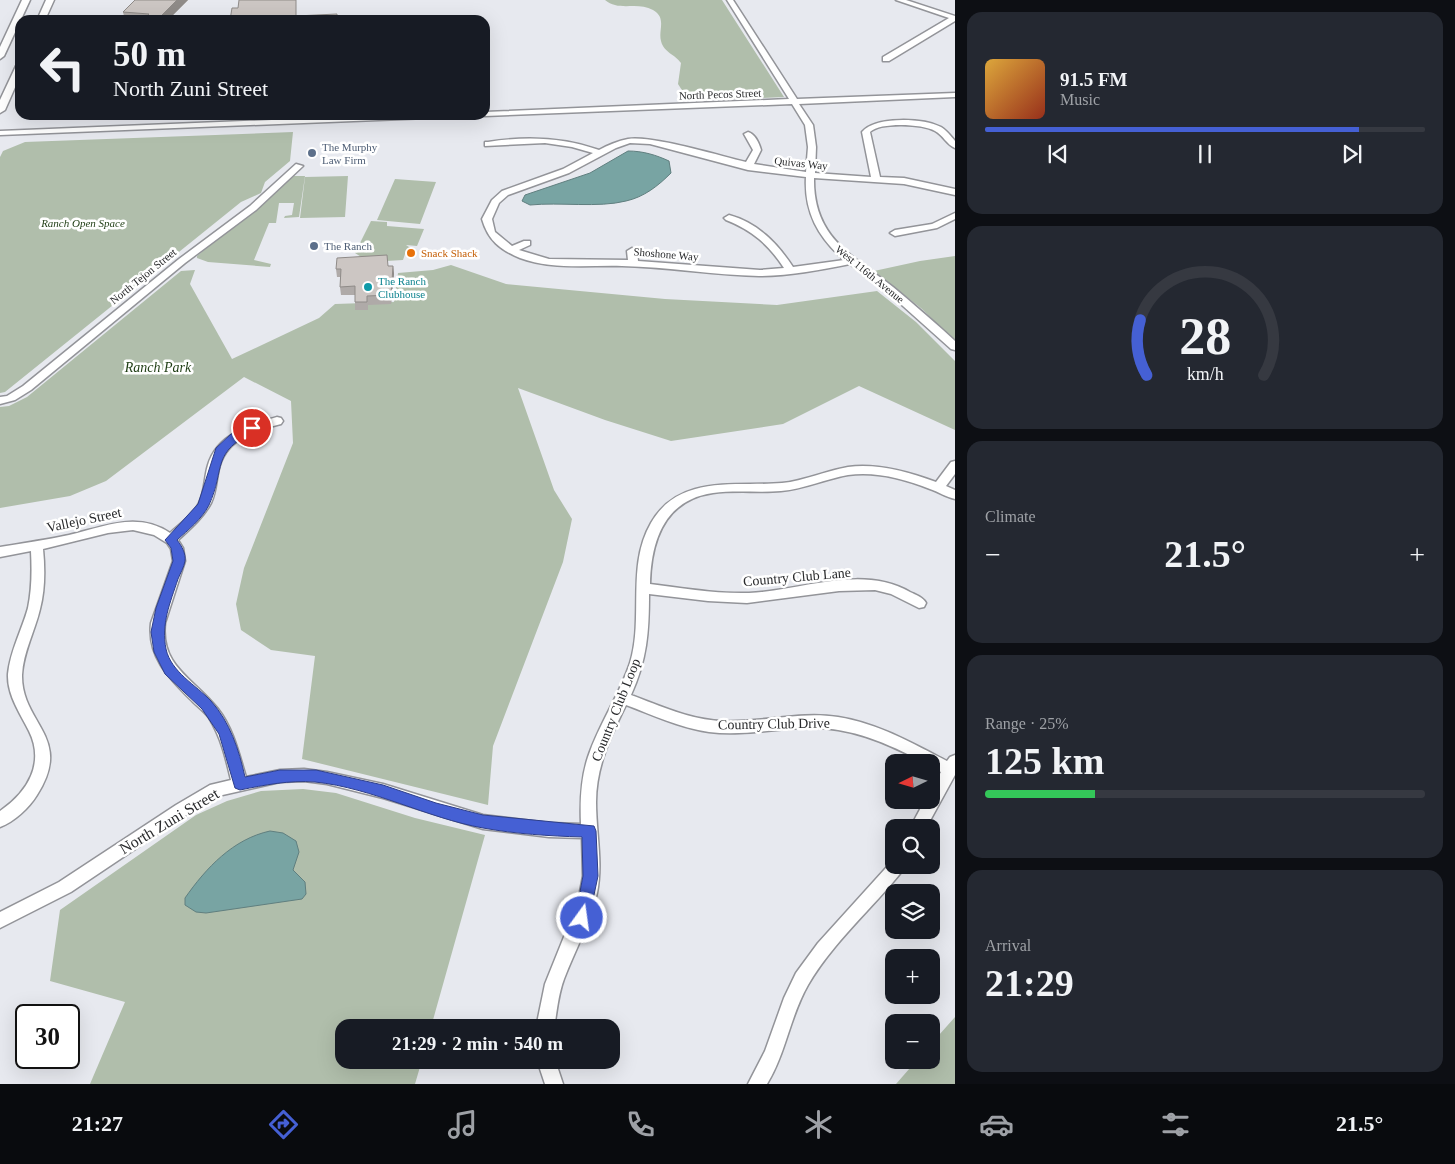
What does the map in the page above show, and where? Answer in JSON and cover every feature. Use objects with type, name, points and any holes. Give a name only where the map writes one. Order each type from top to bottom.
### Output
[{"type":"main road","points":[[19,15],[26,0]]},
{"type":"main road","points":[[43,15],[50,0]]},
{"type":"main road","points":[[0,56],[15,24]]},
{"type":"main road","points":[[0,110],[15,77]]},
{"type":"street","name":"West 116th Avenue","points":[[730,0],[795,102],[812,135],[809,200],[814,214],[831,241],[852,261],[923,317],[955,347]]},
{"type":"street","points":[[899,0],[955,18]]},
{"type":"street","points":[[886,59],[955,18]]},
{"type":"street","name":"North Pecos Street","points":[[490,114],[955,95]]},
{"type":"street","points":[[0,133],[327,120]]},
{"type":"street","points":[[858,126],[868,128],[886,125],[926,125],[942,132],[955,146]]},
{"type":"street","points":[[868,128],[866,137],[876,179]]},
{"type":"street","points":[[748,134],[757,150],[748,167]]},
{"type":"street","name":"Quivas Way","points":[[489,228],[487,219],[490,209],[505,194],[566,171],[622,142],[649,138],[748,167],[810,176],[904,181],[955,192]]},
{"type":"street","points":[[488,144],[519,140],[552,140],[581,146],[600,153]]},
{"type":"street","name":"North Tejon Street","points":[[0,401],[11,398],[26,388],[182,261],[253,208],[299,166]]},
{"type":"street","points":[[895,232],[934,226],[955,216]]},
{"type":"street","points":[[729,218],[753,228],[769,240],[791,271]]},
{"type":"street","name":"Shoshone Way","points":[[489,228],[496,240],[511,250],[549,262],[633,264],[747,272],[791,271],[852,261]]},
{"type":"street","points":[[511,250],[527,243]]},
{"type":"street","points":[[632,251],[633,264]]},
{"type":"street","points":[[240,784],[229,744],[213,713],[170,670],[160,652],[157,632],[158,623],[179,561],[177,548],[171,540],[194,518],[203,505],[220,450],[229,441],[244,432],[278,422]]},
{"type":"street","points":[[939,487],[955,465]]},
{"type":"street","name":"Country Club Loop","points":[[547,1019],[555,980],[587,902],[591,876],[587,800],[591,773],[604,736],[624,698],[640,652],[645,561],[655,529],[667,510],[690,494],[717,489],[787,487],[839,471],[857,470],[893,473],[939,487],[955,495]]},
{"type":"street","name":"Vallejo Street","points":[[0,552],[126,525],[148,527],[160,532],[171,540]]},
{"type":"street","points":[[0,820],[18,807],[33,790],[42,772],[44,761],[42,743],[22,705],[16,684],[18,656],[36,599],[37,545]]},
{"type":"street","name":"Country Club Lane","points":[[644,588],[747,598],[789,595],[837,586],[878,586],[893,589],[919,603]]},
{"type":"street","name":"Country Club Drive","points":[[624,698],[680,719],[708,725],[738,727],[813,721],[852,726],[878,734],[952,765]]},
{"type":"street","points":[[923,819],[952,765]]},
{"type":"street","name":"North Zuni Street","points":[[0,920],[65,887],[165,820],[215,790],[280,776],[304,775],[383,791],[483,822],[549,830],[589,831]]},
{"type":"street","points":[[757,1084],[772,1058],[796,990],[803,978],[835,934],[881,887],[890,874]]},
{"type":"street","points":[[549,1069],[554,1084]]},
{"type":"green space","points":[[605,0],[722,0],[784,97],[689,101],[678,84],[681,63],[662,45],[660,37],[661,20],[657,13],[647,7],[610,4]]},
{"type":"green space","name":"Ranch Open Space","points":[[293,132],[290,161],[265,182],[261,193],[241,202],[5,392],[0,393],[0,157],[3,151],[25,142]]},
{"type":"green space","points":[[294,176],[305,176],[299,217],[284,218],[285,216],[292,215],[294,203],[279,203],[276,223],[269,223],[254,260],[271,264],[270,267],[208,262],[197,258],[197,256]]},
{"type":"green space","points":[[348,176],[345,217],[300,218],[305,177]]},
{"type":"green space","points":[[395,179],[436,182],[420,224],[377,220]]},
{"type":"green space","points":[[371,221],[387,222],[387,226],[424,229],[417,246],[406,245],[412,249],[406,251],[403,260],[369,262],[355,253]]},
{"type":"green space","points":[[955,256],[955,342],[922,309],[874,271]]},
{"type":"green space","name":"Ranch Park","points":[[451,265],[506,284],[665,299],[777,305],[877,291],[916,322],[955,361],[955,430],[859,386],[783,424],[671,441],[605,420],[518,388],[554,490],[572,519],[563,562],[493,746],[488,805],[302,759],[315,656],[271,650],[241,630],[236,604],[244,568],[293,443],[291,401],[244,377],[106,481],[70,496],[0,508],[0,407],[9,406],[27,397],[181,271],[195,270],[190,284],[232,359],[319,318],[335,304],[394,302],[398,273],[433,270]]},
{"type":"green space","points":[[303,789],[336,793],[415,818],[485,835],[433,1019],[335,1019],[335,1069],[419,1069],[415,1084],[90,1084],[125,1002],[50,981],[60,910],[196,815],[227,801],[261,791]]},
{"type":"green space","points":[[955,1017],[955,1084],[896,1084],[909,1069],[940,1069],[940,1034]]},
{"type":"shaded area","points":[[628,151],[649,154],[669,161],[671,173],[645,194],[615,203],[530,205],[522,201],[525,195],[590,173]]},
{"type":"shaded area","points":[[270,831],[283,833],[296,841],[299,852],[293,870],[305,882],[306,894],[302,899],[206,913],[196,912],[185,905],[185,898],[193,887],[222,856],[244,841]]},
{"type":"building","points":[[135,0],[177,0],[162,15],[123,12]]},
{"type":"building","points":[[239,0],[296,0],[296,15],[231,15],[232,8],[238,8]]},
{"type":"building","name":"The Ranch Clubhouse","points":[[387,255],[388,266],[393,266],[391,295],[367,296],[367,302],[355,302],[355,286],[340,287],[341,269],[336,269],[337,258]]},
{"type":"place","name":"The Murphy Law Firm","points":[[312,153]]},
{"type":"place","name":"The Ranch","points":[[314,246]]},
{"type":"place","name":"Snack Shack","points":[[411,253]]},
{"type":"place","name":"The Ranch Clubhouse","points":[[368,287]]},
{"type":"route","points":[[252,428],[235,436],[220,450],[214,465],[207,498],[194,518],[171,540],[177,548],[179,561],[162,608],[157,632],[160,652],[165,663],[177,678],[207,705],[225,732],[240,784],[280,776],[316,776],[383,791],[483,822],[549,830],[589,831],[591,876],[587,902],[582,918]]}]
